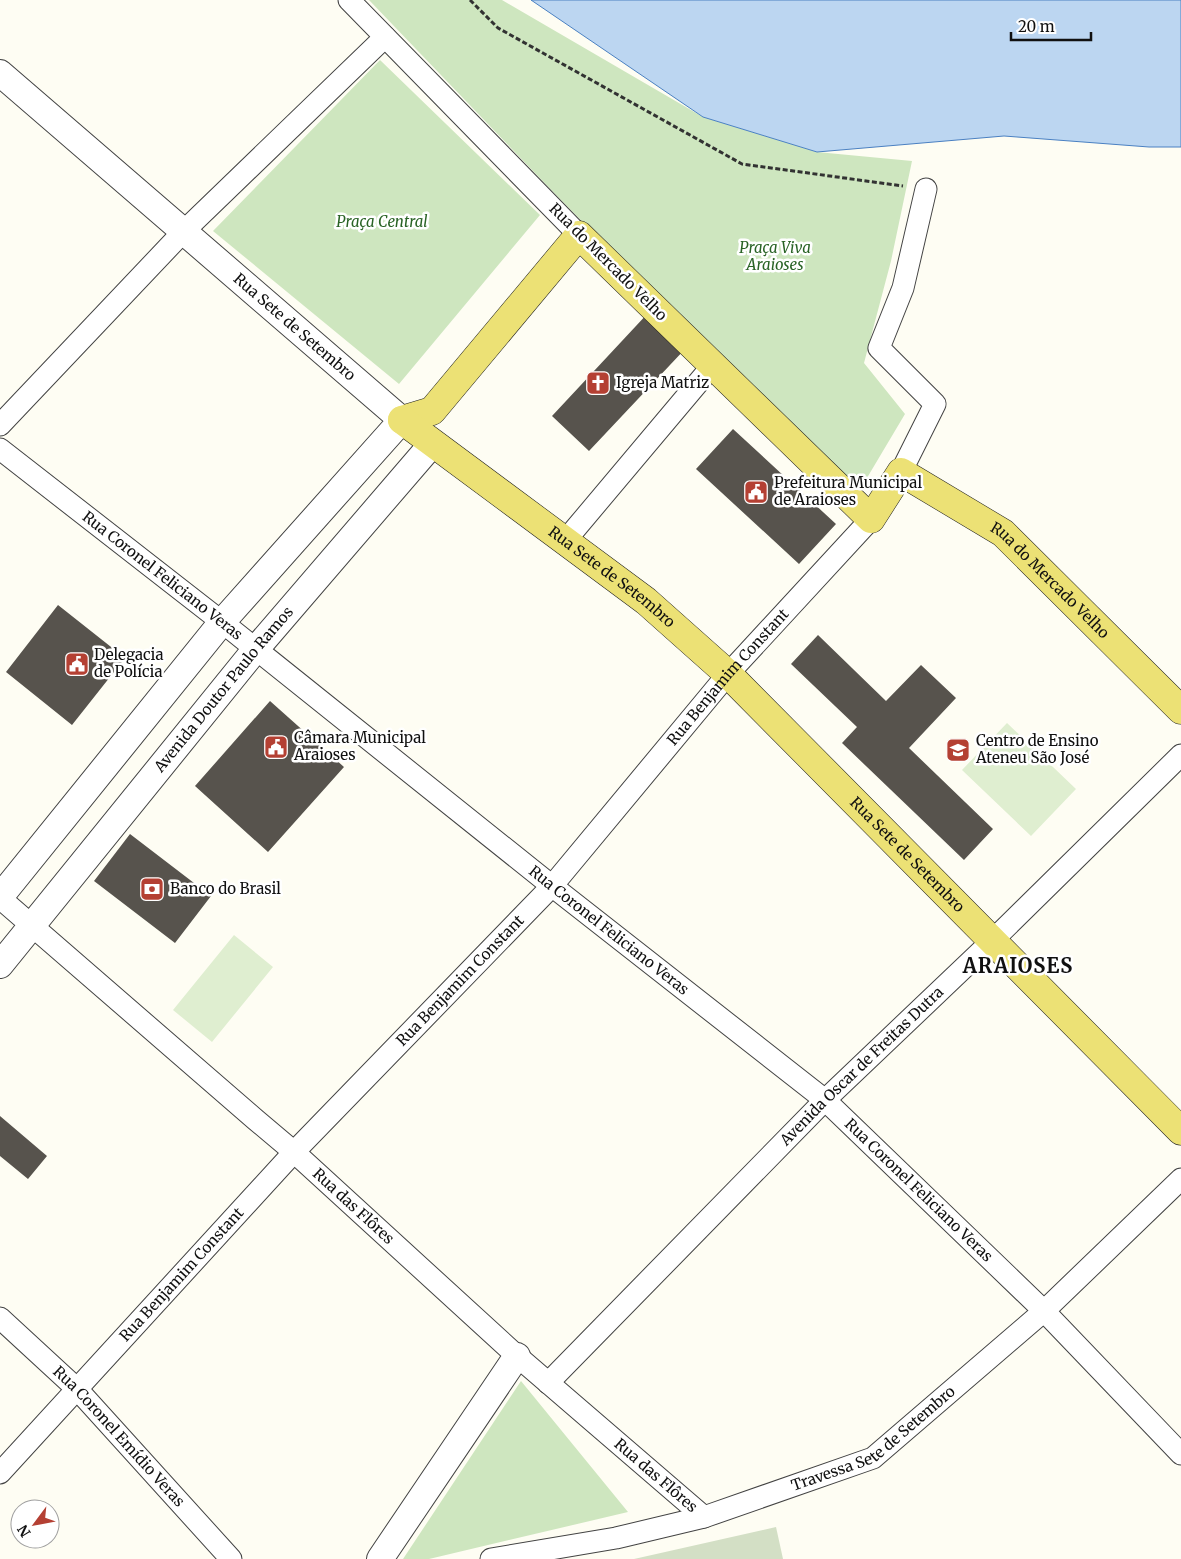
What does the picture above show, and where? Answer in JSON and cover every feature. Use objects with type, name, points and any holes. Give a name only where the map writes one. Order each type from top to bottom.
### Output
[{"type":"main road","name":"Rua do Mercado Velho","points":[[579,235],[871,519]]},
{"type":"main road","points":[[402,420],[432,411],[579,235]]},
{"type":"main road","points":[[432,411],[433,443]]},
{"type":"main road","name":"Rua Sete de Setembro","points":[[402,420],[646,601],[728,674],[1181,1131]]},
{"type":"main road","name":"Rua do Mercado Velho","points":[[902,472],[1004,533],[1181,710]]},
{"type":"main road","name":"Rua Benjamim Constant","points":[[871,519],[902,472]]},
{"type":"street","name":"Rua do Mercado Velho","points":[[349,0],[579,235]]},
{"type":"street","points":[[0,425],[183,232],[385,37]]},
{"type":"street","name":"Rua Sete de Setembro","points":[[0,73],[402,420]]},
{"type":"street","points":[[902,472],[935,404],[879,348],[903,288],[926,188]]},
{"type":"street","points":[[564,541],[713,365]]},
{"type":"street","points":[[0,897],[222,622],[402,420]]},
{"type":"street","name":"Avenida Doutor Paulo Ramos","points":[[0,965],[255,650],[433,443]]},
{"type":"street","name":"Rua Coronel Feliciano Veras","points":[[0,449],[222,622],[552,886],[825,1100],[1044,1311],[1181,1454]]},
{"type":"street","name":"Rua Benjamim Constant","points":[[0,1473],[294,1152],[552,886],[728,674],[871,519]]},
{"type":"street","name":"Avenida Oscar de Freitas Dutra","points":[[548,1383],[825,1100],[993,940],[1181,755]]},
{"type":"street","name":"Rua das Flôres","points":[[0,897],[294,1152],[517,1356],[704,1517]]},
{"type":"street","name":"Travessa Sete de Setembro","points":[[491,1559],[616,1538],[704,1517],[873,1458],[1044,1311],[1181,1179]]},
{"type":"street","name":"Rua Coronel Emídio Veras","points":[[0,1318],[78,1389],[231,1559]]},
{"type":"street","points":[[380,1559],[517,1356]]},
{"type":"path","points":[[470,0],[498,28],[742,164],[926,188]]},
{"type":"green space","name":"Praça Viva Araioses","points":[[369,0],[502,0],[703,117],[817,152],[912,161],[891,261],[864,363],[905,414],[858,493],[703,344],[556,195]]},
{"type":"green space","name":"Praça Central","points":[[380,60],[540,215],[399,384],[213,231]]},
{"type":"green space","points":[[1007,723],[1076,789],[1031,836],[962,770]]},
{"type":"green space","points":[[234,935],[273,967],[212,1042],[173,1010]]},
{"type":"green space","points":[[521,1381],[628,1512],[429,1559],[403,1559]]},
{"type":"green space","points":[[776,1527],[783,1559],[634,1559]]},
{"type":"water","points":[[531,0],[1181,0],[1181,147],[1149,147],[1004,136],[817,152],[703,117]]},
{"type":"building","points":[[649,312],[686,348],[589,451],[552,416]]},
{"type":"building","points":[[733,429],[836,524],[799,564],[696,469]]},
{"type":"building","points":[[58,605],[125,658],[72,725],[6,672]]},
{"type":"building","points":[[818,635],[886,701],[921,665],[956,698],[909,748],[993,829],[964,860],[842,743],[857,727],[791,664]]},
{"type":"building","points":[[270,701],[344,767],[268,852],[195,786]]},
{"type":"building","name":"Banco do Brasil","points":[[130,834],[211,896],[175,943],[94,881]]},
{"type":"building","points":[[0,1116],[47,1156],[28,1179],[0,1156]]},
{"type":"place","name":"Igreja Matriz","points":[[598,383]]},
{"type":"place","name":"Prefeitura Municipal de Araioses","points":[[756,492]]},
{"type":"place","name":"Delegacia de Polícia","points":[[77,664]]},
{"type":"place","name":"Câmara Municipal Araioses","points":[[276,747]]},
{"type":"place","name":"Centro de Ensino Ateneu São José","points":[[958,750]]},
{"type":"place","name":"Banco do Brasil","points":[[152,889]]},
{"type":"district","name":"ARAIOSES","points":[[1018,966]]}]
